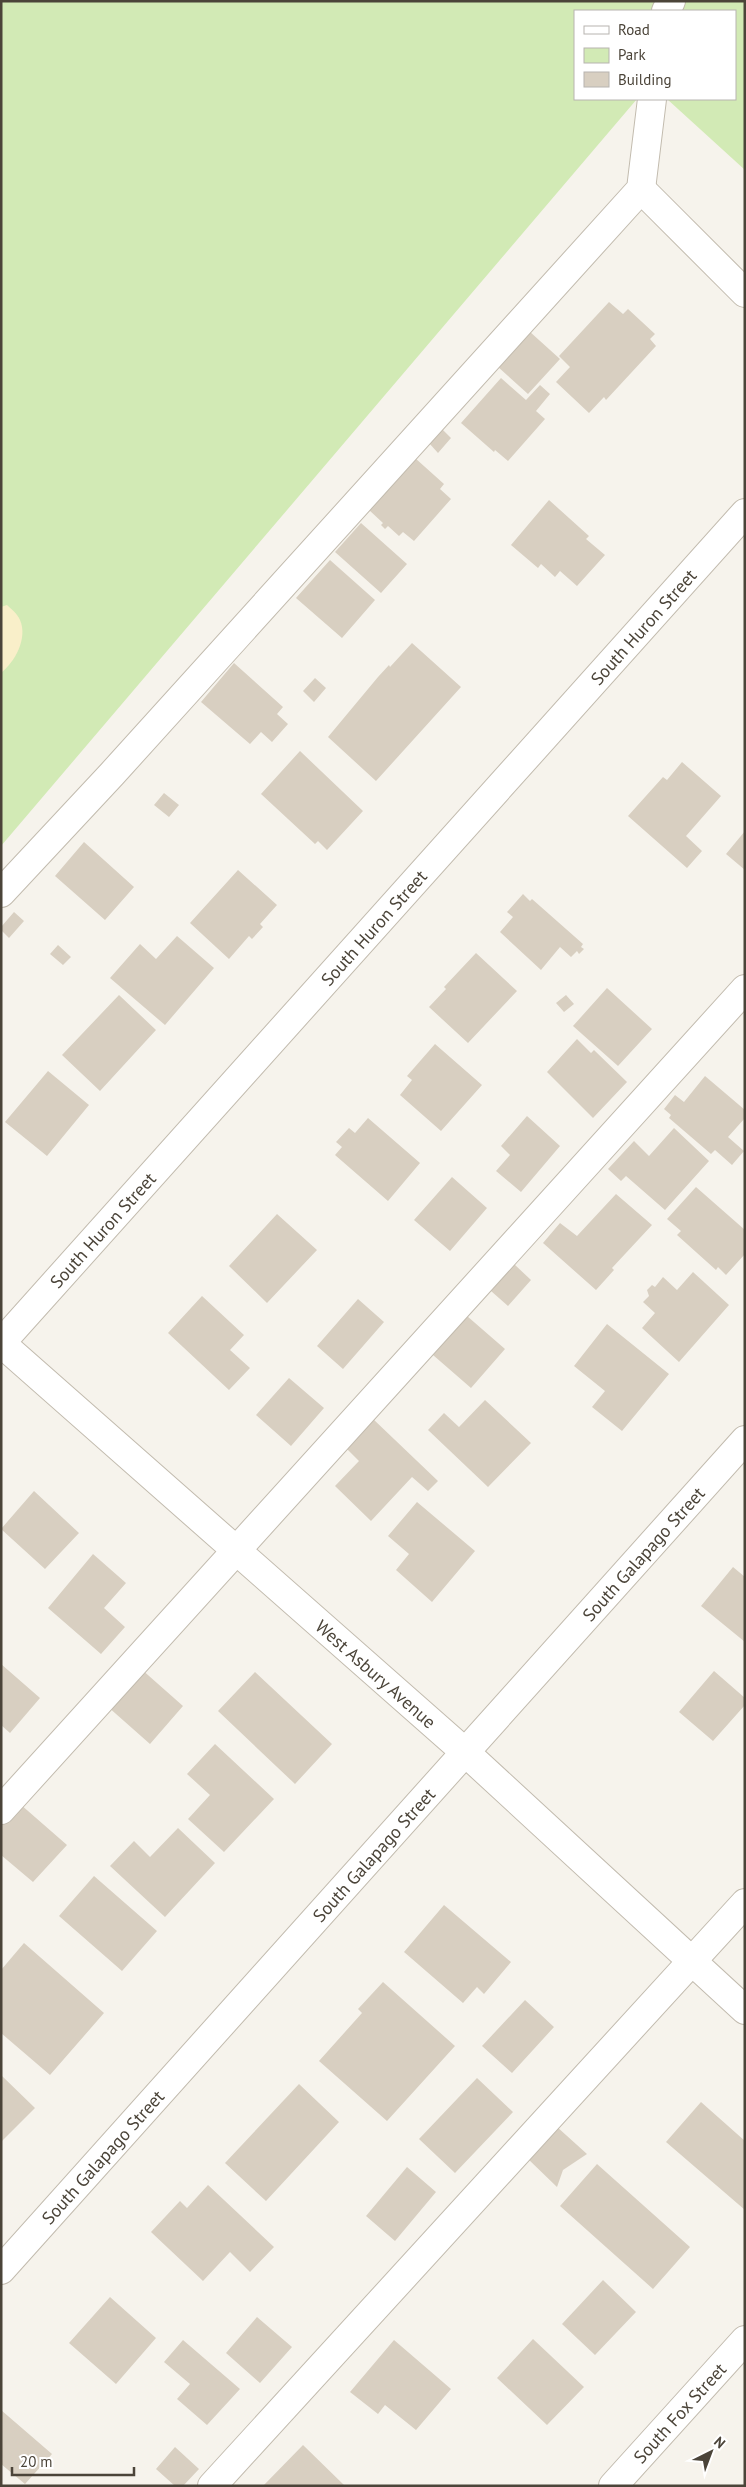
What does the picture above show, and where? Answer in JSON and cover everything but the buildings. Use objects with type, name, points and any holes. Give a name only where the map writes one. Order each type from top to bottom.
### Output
[{"type":"street","points":[[1,893],[112,774],[641,189],[652,100]]},
{"type":"street","points":[[641,189],[745,293]]},
{"type":"street","name":"South Huron Street","points":[[1,1343],[745,514]]},
{"type":"street","points":[[1,1810],[745,989]]},
{"type":"street","name":"West Asbury Avenue","points":[[1,1343],[465,1752],[745,2010]]},
{"type":"street","name":"South Galapago Street","points":[[1,2270],[745,1440]]},
{"type":"street","points":[[212,2486],[745,1903]]},
{"type":"street","name":"South Fox Street","points":[[613,2486],[745,2340]]},
{"type":"green space","points":[[1,1],[745,1],[745,170],[668,100],[736,100],[736,10],[574,10],[574,100],[636,100],[1,846]]},
{"type":"sand","points":[[7,605],[19,618],[22,634],[19,649],[11,663],[1,673],[1,607]]}]
